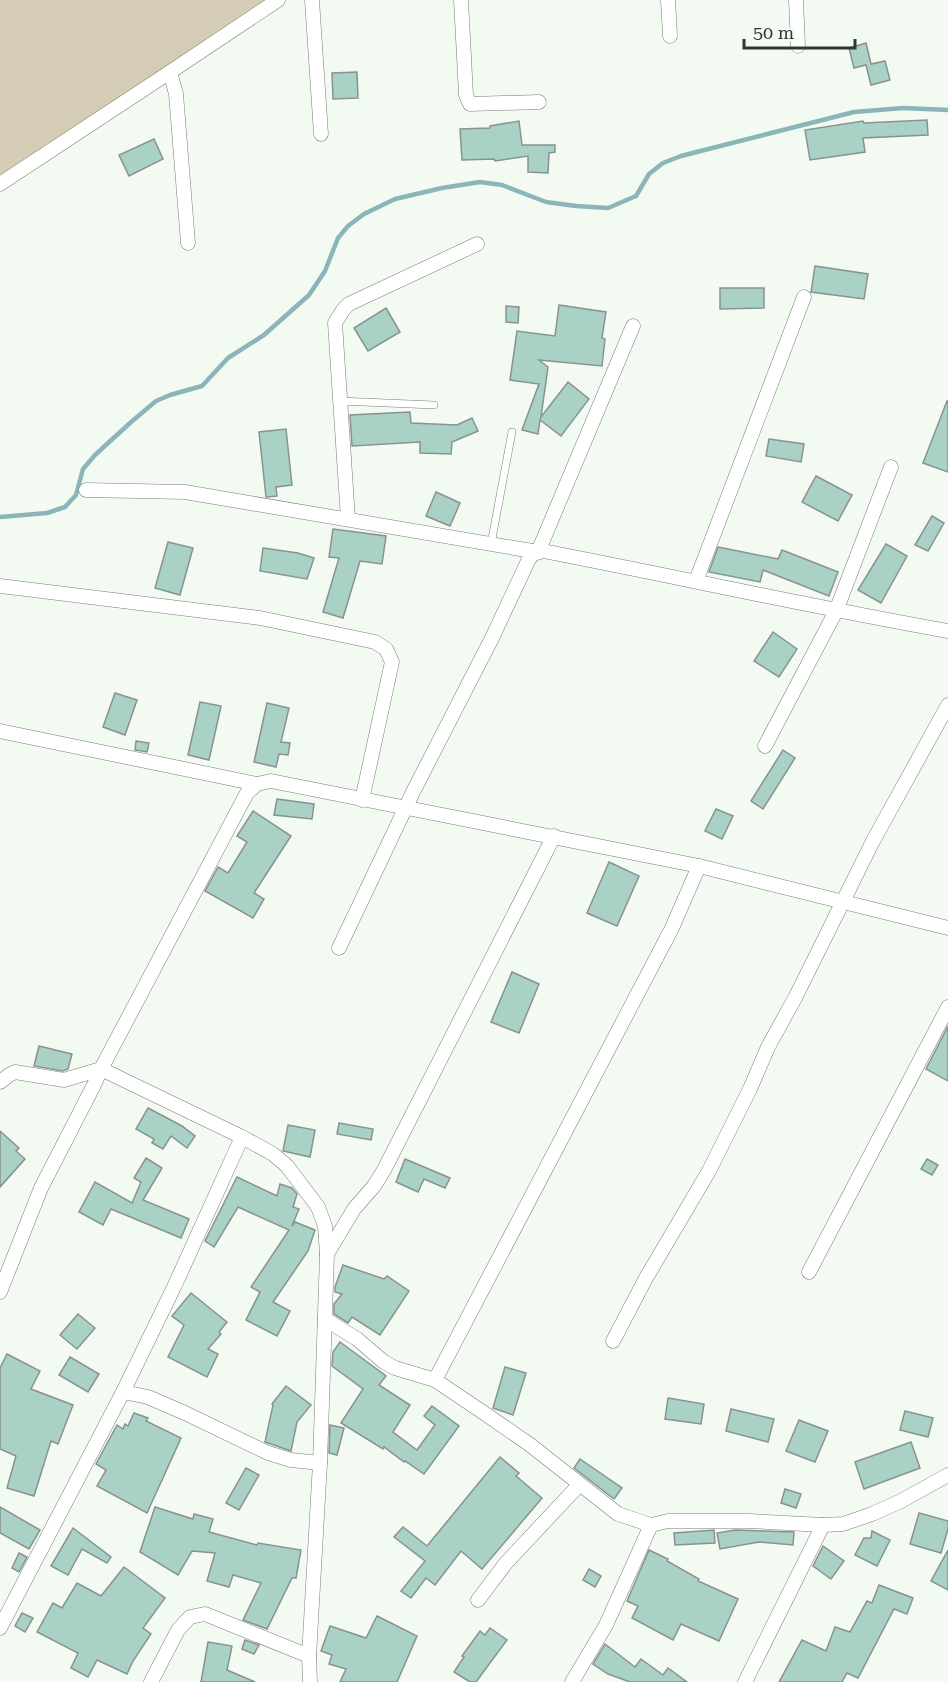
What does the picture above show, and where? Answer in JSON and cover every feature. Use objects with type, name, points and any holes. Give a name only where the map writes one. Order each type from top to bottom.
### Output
[{"type":"street","points":[[0,184],[278,0]]},
{"type":"street","points":[[312,0],[321,134]]},
{"type":"street","points":[[461,0],[466,95],[470,104],[539,102]]},
{"type":"street","points":[[668,0],[670,36]]},
{"type":"street","points":[[796,0],[798,46]]},
{"type":"street","points":[[170,72],[176,94],[188,243]]},
{"type":"street","points":[[348,519],[335,324],[349,304],[477,244]]},
{"type":"street","points":[[696,581],[804,297]]},
{"type":"street","points":[[339,948],[414,790],[492,638],[529,559],[538,552],[633,326]]},
{"type":"street","points":[[765,746],[836,611],[891,467]]},
{"type":"street","points":[[86,490],[185,492],[543,551],[836,611],[948,631]]},
{"type":"street","points":[[0,586],[260,618],[375,642],[386,649],[392,662],[362,800]]},
{"type":"street","points":[[613,1341],[646,1278],[709,1171],[768,1047],[873,841],[948,705]]},
{"type":"street","points":[[0,732],[257,784],[271,781],[554,836],[699,866],[948,928]]},
{"type":"street","points":[[0,1292],[41,1188],[101,1069],[248,793],[257,784]]},
{"type":"street","points":[[327,1254],[354,1209],[375,1186],[384,1170],[554,836]]},
{"type":"street","points":[[435,1380],[672,928],[699,866]]},
{"type":"street","points":[[809,1272],[948,1007]]},
{"type":"street","points":[[0,1082],[15,1072],[64,1080],[101,1069],[273,1154],[287,1166],[318,1207],[326,1226],[327,1254],[320,1463],[309,1656],[310,1682]]},
{"type":"street","points":[[0,1628],[123,1392],[175,1285],[242,1137]]},
{"type":"street","points":[[325,1319],[396,1368],[435,1380],[529,1444],[618,1514],[651,1525],[668,1521],[843,1524],[872,1514],[948,1475]]},
{"type":"street","points":[[123,1392],[147,1397],[268,1453],[291,1460],[320,1463]]},
{"type":"street","points":[[478,1600],[506,1563],[579,1485]]},
{"type":"street","points":[[572,1682],[606,1625],[651,1525]]},
{"type":"street","points":[[745,1682],[823,1525]]},
{"type":"street","points":[[151,1682],[178,1630],[190,1617],[205,1614],[309,1656]]},
{"type":"lane","points":[[339,401],[434,405]]},
{"type":"lane","points":[[492,544],[512,432]]},
{"type":"shaded area","points":[[0,0],[270,0],[0,182]]},
{"type":"building","points":[[866,43],[871,64],[885,61],[890,80],[871,85],[866,65],[854,68],[849,48]]},
{"type":"building","points":[[357,72],[358,98],[333,99],[332,73]]},
{"type":"building","points":[[927,120],[928,135],[863,138],[865,152],[810,160],[805,130],[863,121],[864,123]]},
{"type":"building","points":[[519,121],[522,145],[555,145],[555,152],[549,153],[548,173],[528,172],[528,156],[495,161],[494,159],[462,160],[460,129],[490,128],[490,126]]},
{"type":"building","points":[[154,139],[163,159],[129,176],[119,155]]},
{"type":"building","points":[[815,266],[868,274],[864,299],[811,292]]},
{"type":"building","points":[[720,288],[764,288],[764,308],[720,309]]},
{"type":"building","points":[[559,305],[606,312],[602,338],[605,339],[602,366],[539,360],[548,367],[541,417],[568,382],[589,399],[561,436],[540,420],[538,434],[522,430],[539,384],[510,380],[517,331],[555,336]]},
{"type":"building","points":[[506,306],[519,307],[518,323],[506,322]]},
{"type":"building","points":[[386,308],[400,332],[368,351],[354,328]]},
{"type":"building","points":[[948,401],[948,472],[923,463]]},
{"type":"building","points":[[410,412],[411,423],[457,425],[472,418],[478,431],[452,442],[451,454],[420,453],[420,442],[352,446],[350,415]]},
{"type":"building","points":[[286,429],[292,485],[276,487],[277,496],[266,497],[259,432]]},
{"type":"building","points":[[769,439],[804,444],[801,462],[766,456]]},
{"type":"building","points":[[816,476],[852,495],[838,521],[802,502]]},
{"type":"building","points":[[436,492],[460,503],[450,526],[426,516]]},
{"type":"building","points":[[932,516],[944,523],[928,551],[915,545]]},
{"type":"building","points":[[333,529],[386,536],[382,564],[360,561],[343,618],[323,612],[339,558],[329,557]]},
{"type":"building","points":[[168,542],[193,548],[180,595],[155,588]]},
{"type":"building","points":[[886,544],[907,556],[881,603],[858,590]]},
{"type":"building","points":[[718,547],[778,559],[782,550],[838,572],[829,596],[763,570],[760,582],[709,572]]},
{"type":"building","points":[[263,548],[298,553],[314,558],[307,579],[260,571]]},
{"type":"building","points":[[773,632],[797,649],[779,677],[754,661]]},
{"type":"building","points":[[115,693],[137,700],[125,735],[103,727]]},
{"type":"building","points":[[200,702],[221,706],[209,760],[188,755]]},
{"type":"building","points":[[267,703],[289,708],[281,742],[290,743],[288,755],[279,754],[276,767],[254,762]]},
{"type":"building","points":[[136,741],[149,743],[147,752],[135,750]]},
{"type":"building","points":[[783,750],[795,758],[763,809],[751,801]]},
{"type":"building","points":[[277,799],[314,804],[312,819],[274,815]]},
{"type":"building","points":[[716,809],[733,816],[722,839],[705,831]]},
{"type":"building","points":[[253,811],[291,836],[254,893],[264,899],[253,918],[205,891],[218,867],[228,873],[247,842],[237,836]]},
{"type":"building","points":[[609,862],[639,876],[617,926],[587,913]]},
{"type":"building","points":[[512,972],[539,984],[519,1033],[491,1022]]},
{"type":"building","points":[[948,1026],[948,1081],[926,1069]]},
{"type":"building","points":[[39,1046],[72,1054],[68,1069],[63,1071],[34,1066]]},
{"type":"building","points":[[148,1108],[182,1126],[195,1136],[187,1148],[171,1136],[163,1149],[152,1143],[154,1139],[136,1129]]},
{"type":"building","points":[[339,1123],[373,1129],[371,1140],[337,1134]]},
{"type":"building","points":[[288,1125],[315,1130],[310,1157],[283,1151]]},
{"type":"building","points":[[0,1131],[19,1148],[16,1151],[25,1159],[0,1187]]},
{"type":"building","points":[[146,1158],[162,1168],[143,1200],[189,1219],[181,1238],[111,1209],[103,1225],[79,1212],[95,1182],[132,1203],[141,1182],[134,1178]]},
{"type":"building","points":[[405,1159],[450,1178],[445,1188],[424,1179],[418,1192],[396,1182]]},
{"type":"building","points":[[927,1159],[938,1165],[932,1175],[921,1169]]},
{"type":"building","points":[[237,1177],[277,1196],[280,1184],[292,1188],[297,1194],[293,1207],[299,1209],[292,1226],[295,1222],[315,1230],[308,1251],[273,1302],[290,1311],[277,1336],[246,1320],[260,1292],[251,1287],[289,1230],[238,1207],[214,1247],[205,1241]]},
{"type":"building","points":[[343,1265],[384,1279],[387,1276],[409,1291],[380,1335],[352,1317],[348,1323],[334,1314],[334,1304],[342,1294],[335,1292],[335,1287]]},
{"type":"building","points":[[191,1293],[227,1322],[219,1332],[221,1334],[208,1349],[218,1354],[207,1377],[168,1357],[184,1325],[172,1316]]},
{"type":"building","points":[[78,1314],[95,1328],[77,1349],[60,1335]]},
{"type":"building","points":[[340,1342],[386,1376],[379,1385],[410,1405],[393,1432],[417,1450],[435,1425],[424,1416],[432,1406],[459,1426],[424,1474],[384,1447],[383,1449],[341,1423],[363,1389],[332,1366],[333,1352]]},
{"type":"building","points":[[7,1354],[40,1371],[31,1389],[73,1405],[58,1444],[51,1441],[34,1496],[7,1488],[16,1456],[0,1449],[0,1368]]},
{"type":"building","points":[[70,1357],[99,1374],[88,1392],[59,1375]]},
{"type":"building","points":[[505,1367],[526,1373],[513,1415],[493,1408]]},
{"type":"building","points":[[286,1386],[311,1405],[297,1422],[291,1451],[265,1442],[272,1404]]},
{"type":"building","points":[[668,1398],[704,1404],[701,1424],[665,1419]]},
{"type":"building","points":[[731,1409],[774,1419],[768,1442],[726,1431]]},
{"type":"building","points":[[905,1411],[933,1418],[928,1437],[900,1430]]},
{"type":"building","points":[[134,1413],[148,1418],[146,1421],[181,1438],[147,1513],[97,1486],[106,1470],[96,1464],[117,1425],[123,1429],[125,1424],[128,1426]]},
{"type":"building","points":[[799,1420],[828,1431],[815,1462],[786,1451]]},
{"type":"building","points":[[330,1425],[344,1428],[337,1455],[329,1453]]},
{"type":"building","points":[[911,1442],[920,1468],[864,1489],[855,1462]]},
{"type":"building","points":[[500,1457],[519,1473],[516,1476],[542,1498],[482,1569],[461,1551],[435,1585],[426,1578],[411,1598],[401,1591],[425,1561],[394,1537],[403,1527],[427,1546]]},
{"type":"building","points":[[580,1459],[622,1488],[614,1499],[574,1468]]},
{"type":"building","points":[[246,1468],[259,1475],[239,1510],[226,1503]]},
{"type":"building","points":[[785,1489],[801,1494],[796,1508],[781,1503]]},
{"type":"building","points":[[0,1507],[40,1530],[29,1549],[0,1533]]},
{"type":"building","points":[[155,1507],[193,1519],[194,1514],[213,1519],[209,1532],[257,1545],[258,1543],[301,1550],[296,1578],[292,1578],[267,1629],[243,1620],[261,1583],[233,1575],[229,1587],[207,1581],[215,1553],[192,1551],[178,1575],[140,1552]]},
{"type":"building","points":[[919,1513],[948,1521],[941,1553],[910,1544]]},
{"type":"building","points":[[73,1528],[111,1557],[107,1563],[82,1549],[68,1575],[51,1566]]},
{"type":"building","points":[[714,1530],[715,1543],[675,1545],[674,1533]]},
{"type":"building","points":[[735,1530],[794,1532],[793,1545],[759,1542],[720,1549],[717,1533]]},
{"type":"building","points":[[872,1531],[890,1540],[877,1566],[855,1555],[864,1538],[871,1538]]},
{"type":"building","points":[[823,1546],[844,1561],[831,1579],[813,1566]]},
{"type":"building","points":[[649,1550],[668,1559],[667,1561],[699,1579],[698,1581],[738,1599],[719,1641],[681,1624],[673,1640],[632,1618],[638,1606],[627,1601]]},
{"type":"building","points":[[948,1550],[948,1590],[931,1581]]},
{"type":"building","points":[[19,1553],[27,1557],[19,1572],[12,1568]]},
{"type":"building","points":[[124,1567],[165,1598],[143,1628],[151,1634],[127,1674],[97,1660],[88,1677],[71,1668],[78,1653],[37,1632],[53,1603],[62,1608],[77,1583],[101,1596]]},
{"type":"building","points":[[589,1569],[601,1576],[595,1587],[583,1580]]},
{"type":"building","points":[[879,1585],[913,1598],[907,1614],[894,1609],[858,1678],[847,1673],[842,1682],[779,1682],[802,1640],[826,1651],[835,1627],[850,1632],[867,1601],[872,1603]]},
{"type":"building","points":[[22,1613],[33,1618],[25,1632],[15,1626]]},
{"type":"building","points":[[377,1616],[417,1636],[397,1682],[340,1682],[346,1669],[329,1664],[332,1655],[321,1651],[330,1626],[366,1638]]},
{"type":"building","points":[[490,1628],[507,1640],[476,1682],[470,1682],[454,1672],[464,1657],[462,1656],[480,1631],[485,1635]]},
{"type":"building","points":[[245,1640],[259,1645],[254,1654],[242,1649]]},
{"type":"building","points":[[208,1642],[232,1646],[227,1670],[255,1682],[201,1682]]},
{"type":"building","points":[[605,1644],[635,1667],[641,1659],[663,1675],[668,1668],[687,1682],[630,1682],[608,1674],[593,1664]]},
{"type":"waterway","points":[[0,517],[47,513],[65,507],[76,495],[83,469],[95,455],[156,401],[202,386],[228,358],[264,335],[309,295],[325,271],[338,238],[348,226],[364,214],[395,199],[480,182],[502,185],[546,202],[608,208],[636,196],[649,174],[663,163],[681,156],[854,112],[903,108],[948,110]]}]
